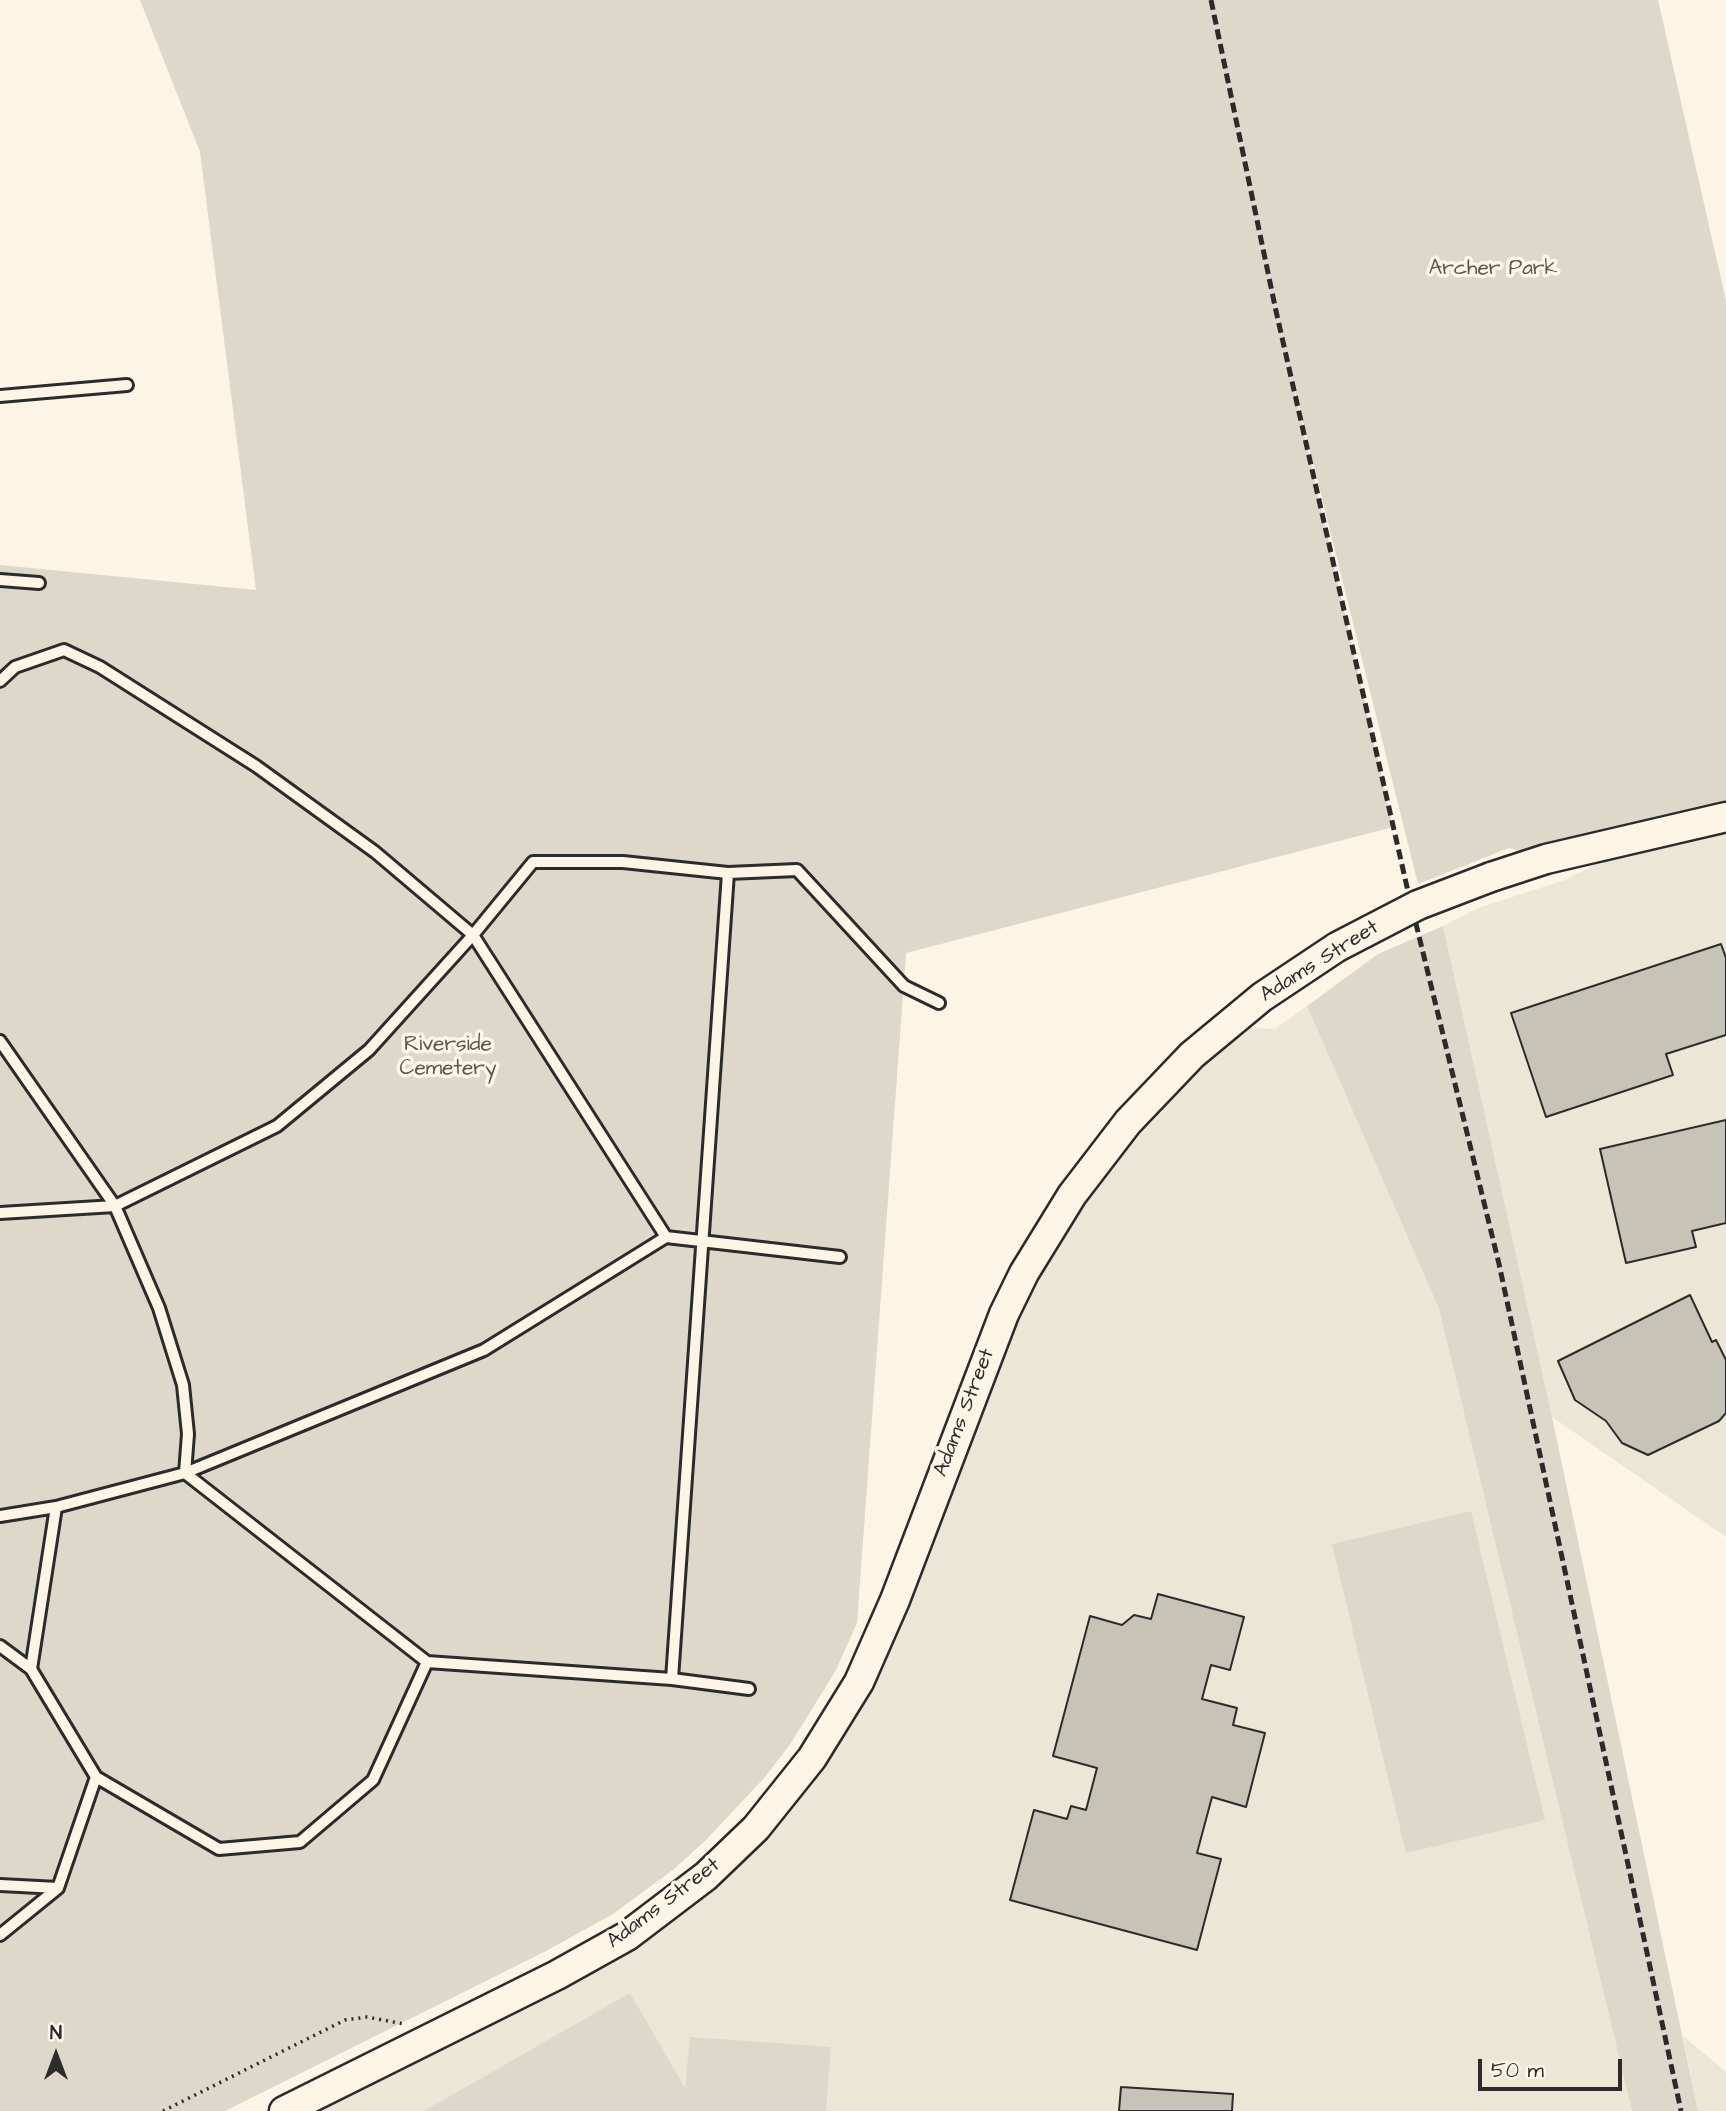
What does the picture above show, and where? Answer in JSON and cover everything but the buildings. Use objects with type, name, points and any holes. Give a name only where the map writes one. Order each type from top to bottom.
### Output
[{"type":"street","name":"Adams Street","points":[[284,2111],[593,1956],[649,1921],[724,1859],[756,1828],[812,1758],[859,1682],[895,1600],[1004,1314],[1035,1253],[1072,1195],[1128,1122],[1192,1055],[1262,997],[1337,947],[1418,905],[1546,859],[1726,817]]},
{"type":"lane","points":[[0,396],[127,385]]},
{"type":"lane","points":[[0,580],[39,583]]},
{"type":"lane","points":[[0,681],[15,667],[64,650],[100,667],[267,774],[375,852],[473,935],[666,1237]]},
{"type":"lane","points":[[0,1213],[116,1206],[277,1126],[369,1049],[473,935],[533,862],[623,862],[727,873],[797,870],[904,986],[939,1003]]},
{"type":"lane","points":[[672,1679],[727,873]]},
{"type":"lane","points":[[0,1041],[116,1206],[159,1308],[183,1385],[188,1434],[185,1473]]},
{"type":"lane","points":[[0,1516],[56,1507],[185,1473],[484,1350],[666,1237],[841,1257]]},
{"type":"lane","points":[[185,1473],[427,1662],[672,1679],[749,1689]]},
{"type":"lane","points":[[31,1669],[56,1507]]},
{"type":"lane","points":[[0,1646],[31,1669],[96,1777],[219,1849],[300,1842],[373,1780],[427,1662]]},
{"type":"lane","points":[[0,1935],[58,1888],[96,1777]]},
{"type":"lane","points":[[0,1885],[58,1888]]},
{"type":"path","points":[[163,2111],[345,2020],[367,2017],[413,2026]]},
{"type":"shaded area","points":[[1726,817],[1726,1537],[1552,1417],[1443,926],[1478,908],[1565,880],[1665,830]]},
{"type":"shaded area","points":[[1307,1006],[1439,1309],[1632,2111],[301,2111],[627,1936],[812,1758],[1047,1233],[1226,1026],[1275,1029]]},
{"type":"shaded area","points":[[1683,2036],[1726,2072],[1726,2111],[1698,2111]]},
{"type":"green space","points":[[140,0],[1658,0],[1726,301],[1726,817],[1546,859],[1509,848],[1418,884],[1288,362],[1393,827],[906,953],[857,1623],[836,1670],[791,1743],[765,1777],[706,1840],[674,1869],[613,1914],[546,1951],[225,2111],[0,2111],[0,565],[256,590],[200,152]]},
{"type":"green space","points":[[1443,926],[1552,1417],[1698,2111],[1632,2111],[1439,1309],[1307,1006],[1378,954]]},
{"type":"green space","points":[[1471,1511],[1545,1820],[1406,1853],[1332,1544]]},
{"type":"green space","points":[[630,1993],[685,2088],[690,2037],[831,2047],[826,2111],[424,2111]]},
{"type":"railway","points":[[1211,0],[1276,311],[1407,887],[1499,1264],[1681,2111]]},
{"type":"park label","name":"Archer Park","points":[[1493,270]]},
{"type":"park label","name":"Riverside Cemetery","points":[[448,1058]]}]
